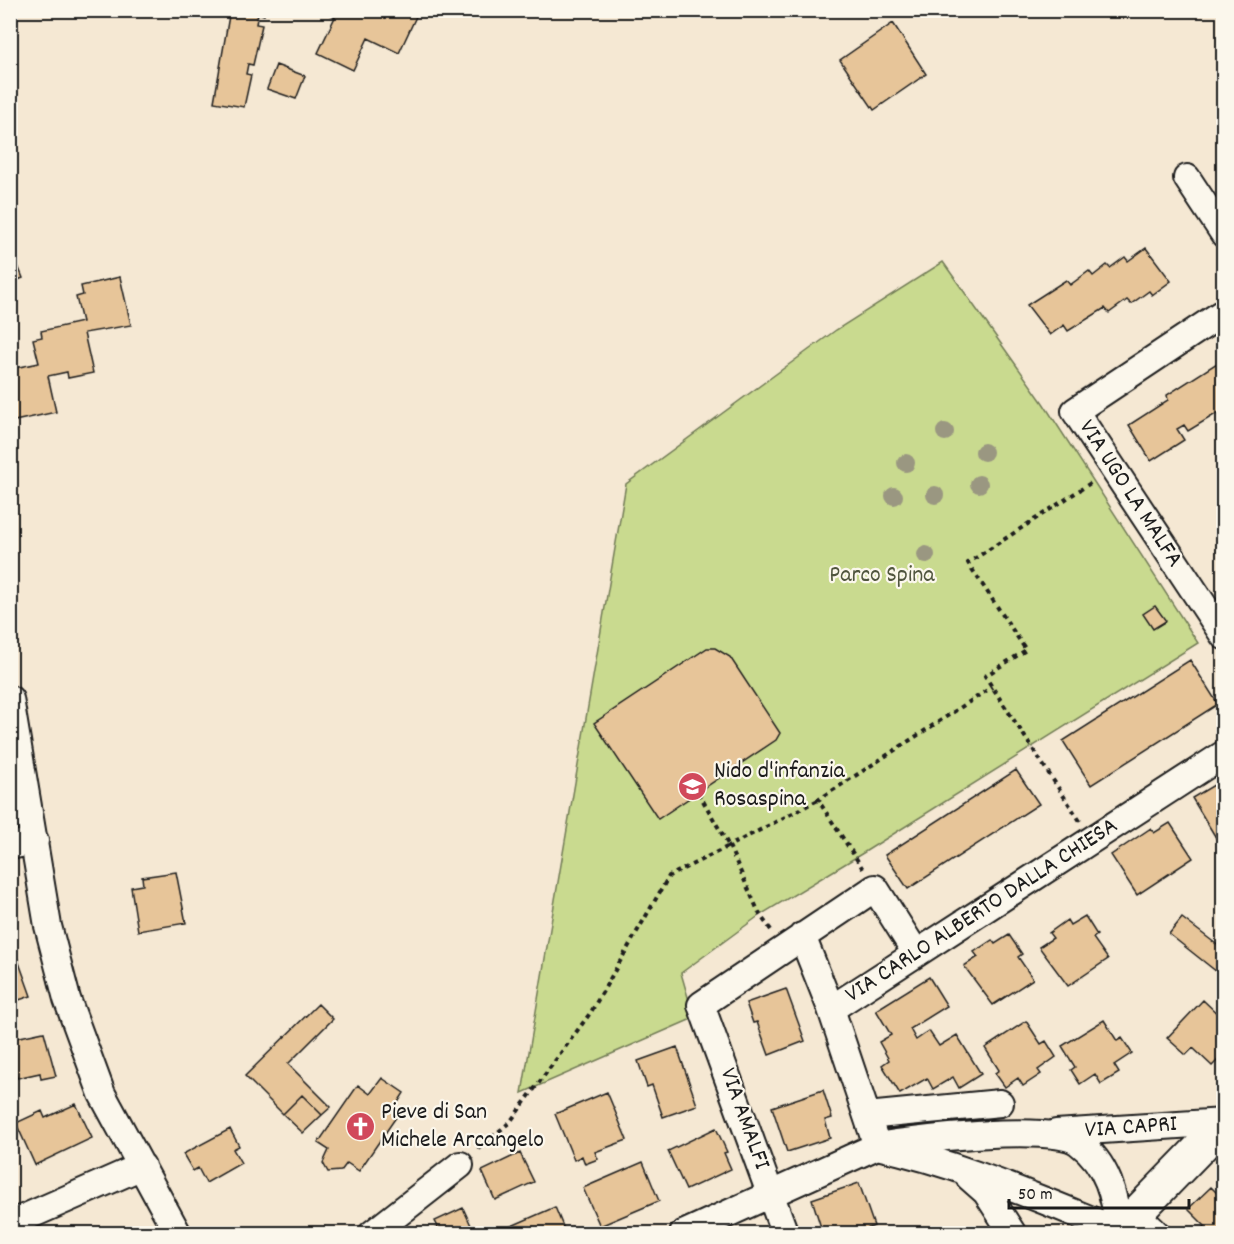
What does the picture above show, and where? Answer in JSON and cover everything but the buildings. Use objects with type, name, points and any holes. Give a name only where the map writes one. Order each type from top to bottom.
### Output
[{"type":"main road","points":[[1132,1228],[1224,1122]]},
{"type":"street","points":[[1187,178],[1224,234]]},
{"type":"street","name":"VIA UGO LA MALFA","points":[[1224,312],[1075,411],[1224,636]]},
{"type":"street","points":[[10,699],[48,926],[67,999],[102,1094],[178,1233]]},
{"type":"street","name":"VIA CARLO ALBERTO DALLA CHIESA","points":[[870,1150],[867,1116],[831,1009],[1224,754]]},
{"type":"street","points":[[10,846],[35,841]]},
{"type":"street","points":[[831,1009],[792,942],[875,888],[916,953]]},
{"type":"street","name":"VIA AMALFI","points":[[785,1233],[701,1005],[792,942]]},
{"type":"street","points":[[867,1116],[1000,1103]]},
{"type":"street","name":"VIA CAPRI","points":[[683,1233],[870,1150],[912,1140],[1224,1122]]},
{"type":"street","name":"VIA CAPRI","points":[[1039,1134],[1076,1140],[1103,1167],[1116,1203],[1132,1228]]},
{"type":"street","points":[[870,1150],[924,1156],[1132,1228]]},
{"type":"street","points":[[372,1233],[460,1165]]},
{"type":"street","points":[[10,1224],[142,1166]]},
{"type":"street","points":[[957,1168],[986,1192],[1013,1233]]},
{"type":"path","points":[[1093,841],[984,676],[1026,650],[968,563],[1113,468]]},
{"type":"path","points":[[460,1165],[510,1122],[591,1012],[669,876],[818,800],[992,687]]},
{"type":"path","points":[[698,792],[729,846],[760,915],[792,942]]},
{"type":"path","points":[[818,800],[875,888]]},
{"type":"green space","name":"Parco Spina","points":[[943,262],[1043,403],[1198,643],[760,915],[681,973],[694,1018],[522,1093],[626,484],[836,330]]},
{"type":"place","name":"Nido d'infanzia Rosaspina","points":[[693,786]]},
{"type":"place","name":"Pieve di San Michele Arcangelo","points":[[360,1127]]}]
